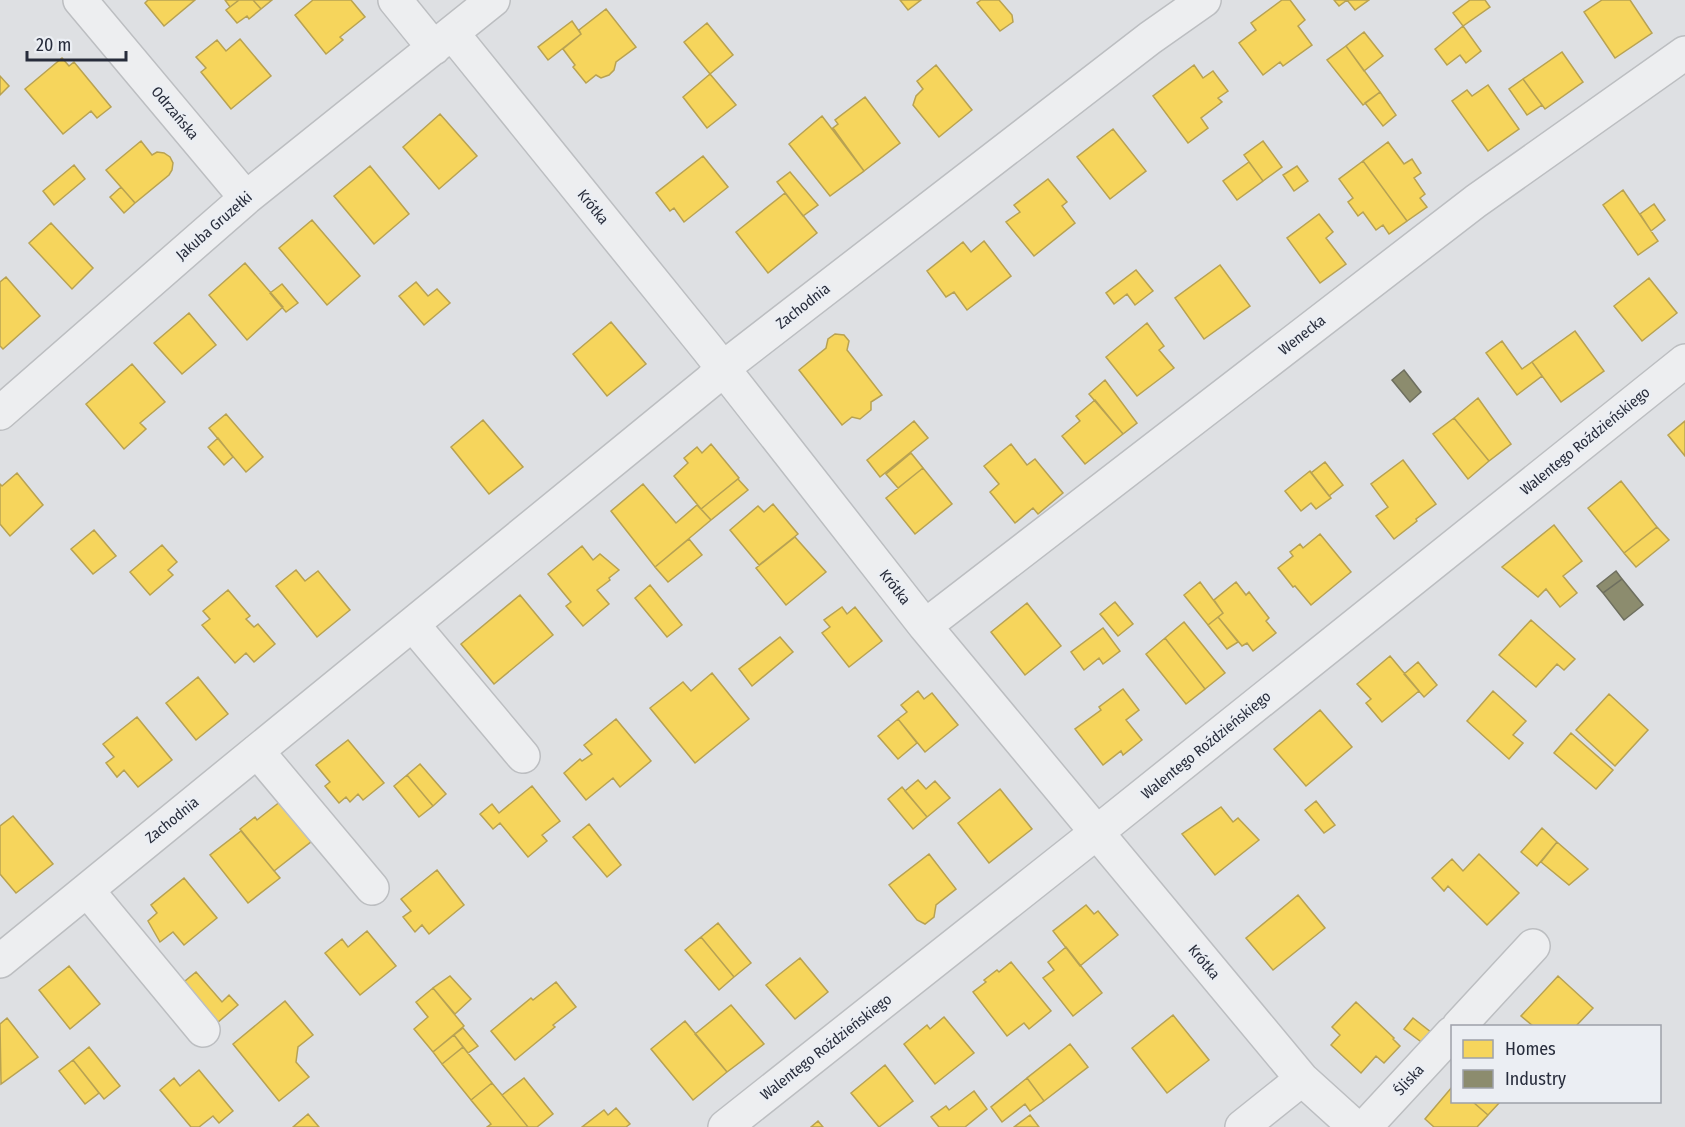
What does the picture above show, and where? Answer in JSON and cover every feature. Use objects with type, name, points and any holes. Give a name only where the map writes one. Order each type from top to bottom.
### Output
[{"type":"street","name":"Odrzańska","points":[[80,0],[246,198]]},
{"type":"street","points":[[395,0],[443,40]]},
{"type":"street","name":"Jakuba Gruzełki","points":[[0,413],[246,198],[493,0]]},
{"type":"street","name":"Zachodnia","points":[[0,961],[413,625],[723,368],[1150,38],[1204,0]]},
{"type":"street","name":"Krótka","points":[[443,40],[723,368],[925,626],[1302,1079],[1355,1127]]},
{"type":"street","name":"Wenecka","points":[[925,626],[1476,201],[1685,53]]},
{"type":"street","name":"Walentego Roździeńskiego","points":[[725,1127],[1685,361]]},
{"type":"street","points":[[413,625],[523,756]]},
{"type":"street","points":[[257,751],[372,888]]},
{"type":"street","points":[[87,890],[203,1030]]},
{"type":"street","points":[[1460,1025],[1533,946]]},
{"type":"street","name":"Śliska","points":[[1365,1127],[1451,1034]]},
{"type":"street","points":[[1242,1127],[1302,1079]]},
{"type":"building: Homes","points":[[148,0],[195,0],[164,26],[145,3]]},
{"type":"building: Homes","points":[[225,0],[239,0],[230,7]]},
{"type":"building: Homes","points":[[239,0],[253,0],[261,9],[249,19],[247,16],[237,23],[226,10]]},
{"type":"building: Homes","points":[[253,0],[272,0],[261,9]]},
{"type":"building: Homes","points":[[313,0],[351,0],[365,17],[340,37],[343,40],[326,54],[295,15]]},
{"type":"building: Homes","points":[[900,0],[921,0],[908,10]]},
{"type":"building: Homes","points":[[981,0],[999,0],[1012,15],[1013,22],[1000,31],[977,3]]},
{"type":"building: Homes","points":[[1282,0],[1290,0],[1305,20],[1298,26],[1312,45],[1283,66],[1280,62],[1263,75],[1239,43],[1256,30],[1251,23]]},
{"type":"building: Homes","points":[[1334,0],[1347,0],[1339,6]]},
{"type":"building: Homes","points":[[1347,0],[1369,0],[1355,10]]},
{"type":"building: Homes","points":[[1470,0],[1485,0],[1490,7],[1463,26],[1453,13]]},
{"type":"building: Homes","points":[[1602,0],[1630,0],[1652,33],[1615,58],[1584,12]]},
{"type":"building: Homes","points":[[606,9],[636,47],[616,62],[614,70],[609,75],[601,78],[596,75],[586,83],[573,67],[575,65],[563,49],[581,34],[579,30]]},
{"type":"building: Homes","points":[[572,21],[581,34],[548,60],[538,47]]},
{"type":"building: Homes","points":[[707,23],[733,55],[710,74],[684,42]]},
{"type":"building: Homes","points":[[1463,26],[1481,51],[1466,63],[1460,55],[1447,65],[1435,49]]},
{"type":"building: Homes","points":[[1364,32],[1383,56],[1364,71],[1346,46]]},
{"type":"building: Homes","points":[[240,39],[271,76],[231,109],[201,72],[206,68],[196,57],[217,40],[226,51]]},
{"type":"building: Homes","points":[[1346,46],[1380,92],[1363,105],[1327,60]]},
{"type":"building: Homes","points":[[1562,52],[1583,82],[1545,109],[1523,79]]},
{"type":"building: Homes","points":[[62,58],[69,66],[74,62],[111,107],[97,118],[91,111],[63,134],[25,89]]},
{"type":"building: Homes","points":[[936,65],[972,110],[939,137],[913,105],[916,96],[923,89],[917,81]]},
{"type":"building: Homes","points":[[1194,65],[1203,78],[1213,71],[1228,91],[1218,98],[1222,102],[1201,118],[1208,128],[1188,143],[1153,96]]},
{"type":"building: Homes","points":[[710,74],[736,105],[707,128],[683,97]]},
{"type":"building: Homes","points":[[0,76],[9,86],[0,95]]},
{"type":"building: Homes","points":[[1523,79],[1542,105],[1527,115],[1509,89]]},
{"type":"building: Homes","points":[[1488,85],[1519,129],[1488,151],[1452,101],[1467,90],[1472,96]]},
{"type":"building: Homes","points":[[1380,92],[1396,115],[1383,126],[1365,103]]},
{"type":"building: Homes","points":[[865,97],[900,143],[864,171],[833,128],[838,124],[835,120]]},
{"type":"building: Homes","points":[[440,114],[477,156],[439,189],[403,147]]},
{"type":"building: Homes","points":[[822,116],[864,171],[830,196],[789,144]]},
{"type":"building: Homes","points":[[1113,129],[1146,171],[1110,199],[1077,157]]},
{"type":"building: Homes","points":[[141,141],[152,155],[157,152],[164,153],[173,163],[169,175],[135,203],[106,170]]},
{"type":"building: Homes","points":[[1263,141],[1282,167],[1263,181],[1244,155]]},
{"type":"building: Homes","points":[[1388,142],[1404,164],[1412,159],[1421,173],[1414,178],[1425,194],[1420,198],[1427,207],[1407,221],[1363,161]]},
{"type":"building: Homes","points":[[703,156],[728,187],[684,222],[674,208],[670,211],[656,193]]},
{"type":"building: Homes","points":[[1363,161],[1407,221],[1389,234],[1383,225],[1376,230],[1363,212],[1358,216],[1348,202],[1353,198],[1339,179]]},
{"type":"building: Homes","points":[[1249,162],[1263,181],[1237,200],[1223,181]]},
{"type":"building: Homes","points":[[74,165],[85,179],[54,205],[43,191]]},
{"type":"building: Homes","points":[[370,166],[409,214],[374,244],[334,196]]},
{"type":"building: Homes","points":[[1297,166],[1308,181],[1294,191],[1283,175]]},
{"type":"building: Homes","points":[[790,172],[818,205],[803,216],[777,182]]},
{"type":"building: Homes","points":[[1048,179],[1067,202],[1062,206],[1075,223],[1034,256],[1006,222],[1020,212],[1014,205]]},
{"type":"building: Homes","points":[[121,187],[135,203],[124,213],[110,197]]},
{"type":"building: Homes","points":[[1623,190],[1658,241],[1638,255],[1603,205]]},
{"type":"building: Homes","points":[[785,193],[817,233],[768,273],[736,232]]},
{"type":"building: Homes","points":[[1654,204],[1665,220],[1651,231],[1640,214]]},
{"type":"building: Homes","points":[[1319,214],[1333,232],[1326,238],[1346,264],[1320,283],[1287,238]]},
{"type":"building: Homes","points":[[312,220],[360,276],[327,305],[279,248]]},
{"type":"building: Homes","points":[[51,223],[93,268],[72,289],[29,243]]},
{"type":"building: Homes","points":[[984,241],[1011,276],[967,310],[954,292],[946,297],[927,271],[963,242],[971,252]]},
{"type":"building: Homes","points":[[245,263],[283,307],[247,340],[209,295]]},
{"type":"building: Homes","points":[[1220,265],[1250,306],[1204,339],[1175,298]]},
{"type":"building: Homes","points":[[1136,270],[1153,291],[1135,305],[1127,294],[1114,304],[1106,293]]},
{"type":"building: Homes","points":[[6,277],[40,316],[3,349],[0,346],[0,282]]},
{"type":"building: Homes","points":[[1649,278],[1677,313],[1642,341],[1614,306]]},
{"type":"building: Homes","points":[[416,282],[428,296],[437,289],[450,303],[424,325],[399,296]]},
{"type":"building: Homes","points":[[282,284],[298,303],[286,312],[270,293]]},
{"type":"building: Homes","points":[[189,313],[216,345],[182,374],[154,343]]},
{"type":"building: Homes","points":[[611,322],[646,364],[607,396],[573,354]]},
{"type":"building: Homes","points":[[1147,323],[1164,346],[1159,350],[1174,368],[1137,396],[1106,357]]},
{"type":"building: Homes","points":[[1575,331],[1604,371],[1561,402],[1532,362]]},
{"type":"building: Homes","points":[[835,334],[844,335],[849,341],[847,350],[882,395],[871,402],[871,410],[860,419],[852,417],[842,425],[799,370],[826,348],[828,339]]},
{"type":"building: Homes","points":[[1502,341],[1522,369],[1532,362],[1542,376],[1517,395],[1486,353]]},
{"type":"building: Homes","points":[[132,364],[165,402],[140,423],[146,429],[124,449],[86,404]]},
{"type":"building: Homes","points":[[1105,380],[1137,423],[1123,434],[1089,394]]},
{"type":"building: Homes","points":[[1478,398],[1511,444],[1489,461],[1454,418]]},
{"type":"building: Homes","points":[[1095,400],[1123,434],[1085,464],[1062,436],[1080,421],[1076,416]]},
{"type":"building: Homes","points":[[226,414],[263,457],[246,472],[209,428]]},
{"type":"building: Homes","points":[[1454,418],[1489,461],[1468,479],[1433,434]]},
{"type":"building: Homes","points":[[483,420],[523,467],[489,494],[451,447]]},
{"type":"building: Homes","points":[[914,421],[928,438],[880,477],[867,460]]},
{"type":"building: Homes","points":[[1685,421],[1685,456],[1668,435]]},
{"type":"building: Homes","points":[[218,438],[233,457],[224,465],[208,447]]},
{"type":"building: Homes","points":[[711,444],[739,478],[701,509],[674,476],[688,463],[684,458],[697,447],[702,453]]},
{"type":"building: Homes","points":[[1011,444],[1027,465],[1035,459],[1063,493],[1038,514],[1033,508],[1015,523],[990,492],[999,484],[984,466]]},
{"type":"building: Homes","points":[[911,453],[923,468],[898,488],[886,474]]},
{"type":"building: Homes","points":[[1403,460],[1436,504],[1394,539],[1376,516],[1388,507],[1371,484]]},
{"type":"building: Homes","points":[[1325,462],[1343,485],[1329,496],[1311,473]]},
{"type":"building: Homes","points":[[923,468],[952,504],[915,534],[886,498]]},
{"type":"building: Homes","points":[[1310,471],[1331,498],[1316,509],[1311,503],[1301,511],[1285,491]]},
{"type":"building: Homes","points":[[17,473],[43,505],[10,536],[0,524],[0,484],[2,486]]},
{"type":"building: Homes","points":[[738,479],[748,490],[711,520],[701,509]]},
{"type":"building: Homes","points":[[1621,481],[1657,527],[1624,553],[1588,508]]},
{"type":"building: Homes","points":[[643,484],[676,523],[697,505],[711,520],[655,567],[611,511]]},
{"type":"building: Homes","points":[[773,504],[798,534],[759,565],[730,530],[758,506],[764,512]]},
{"type":"building: Homes","points":[[1554,525],[1582,561],[1563,576],[1577,593],[1560,607],[1546,589],[1538,597],[1502,567]]},
{"type":"building: Homes","points":[[1657,527],[1669,540],[1636,567],[1624,553]]},
{"type":"building: Homes","points":[[94,530],[116,556],[93,574],[71,549]]},
{"type":"building: Homes","points":[[1320,534],[1351,572],[1311,605],[1278,568],[1293,556],[1290,552],[1300,544],[1303,548]]},
{"type":"building: Homes","points":[[795,537],[826,572],[786,605],[756,568]]},
{"type":"building: Homes","points":[[689,539],[702,555],[668,582],[655,567]]},
{"type":"building: Homes","points":[[162,545],[177,562],[168,570],[173,575],[150,595],[130,572]]},
{"type":"building: Homes","points":[[582,546],[593,560],[600,554],[619,570],[597,590],[609,604],[583,626],[566,606],[571,602],[548,574]]},
{"type":"building: Homes","points":[[296,570],[305,581],[318,571],[350,610],[317,637],[276,586]]},
{"type":"building: Homes","points":[[1200,582],[1223,613],[1208,625],[1184,595]]},
{"type":"building: Homes","points":[[1236,582],[1246,595],[1249,592],[1269,618],[1266,621],[1276,633],[1253,651],[1247,643],[1242,646],[1218,617],[1223,613],[1214,600]]},
{"type":"building: Homes","points":[[650,585],[682,625],[667,637],[635,598]]},
{"type":"building: Homes","points":[[228,590],[250,616],[246,619],[254,627],[258,624],[275,644],[254,662],[246,653],[235,663],[202,625],[210,619],[203,611]]},
{"type":"building: Homes","points":[[520,595],[553,635],[494,684],[461,644]]},
{"type":"building: Homes","points":[[1115,602],[1133,624],[1118,636],[1100,614]]},
{"type":"building: Homes","points":[[1027,603],[1061,646],[1025,675],[991,632]]},
{"type":"building: Homes","points":[[842,607],[847,614],[855,607],[882,641],[849,667],[822,633],[830,627],[824,620]]},
{"type":"building: Homes","points":[[1218,617],[1238,642],[1227,649],[1208,625]]},
{"type":"building: Homes","points":[[1531,620],[1575,659],[1564,670],[1557,664],[1536,687],[1499,655]]},
{"type":"building: Homes","points":[[1184,622],[1225,673],[1205,689],[1165,638]]},
{"type":"building: Homes","points":[[1103,628],[1120,651],[1103,664],[1099,658],[1084,670],[1071,652]]},
{"type":"building: Homes","points":[[780,637],[793,652],[752,686],[739,669]]},
{"type":"building: Homes","points":[[1165,638],[1205,689],[1186,704],[1146,654]]},
{"type":"building: Homes","points":[[1390,656],[1419,691],[1382,722],[1366,703],[1371,699],[1357,684]]},
{"type":"building: Homes","points":[[1418,662],[1437,685],[1424,697],[1404,674]]},
{"type":"building: Homes","points":[[712,673],[749,719],[695,763],[650,708],[683,682],[691,691]]},
{"type":"building: Homes","points":[[198,677],[228,714],[196,740],[166,703]]},
{"type":"building: Homes","points":[[1123,689],[1139,710],[1126,720],[1142,740],[1123,755],[1121,751],[1103,765],[1075,729],[1101,710],[1099,707]]},
{"type":"building: Homes","points":[[918,691],[924,699],[932,693],[958,725],[925,752],[898,719],[907,712],[901,705]]},
{"type":"building: Homes","points":[[1493,691],[1526,721],[1513,735],[1523,743],[1509,759],[1467,721]]},
{"type":"building: Homes","points":[[1609,694],[1648,730],[1615,766],[1576,730]]},
{"type":"building: Homes","points":[[1320,710],[1352,747],[1306,786],[1274,749]]},
{"type":"building: Homes","points":[[137,717],[172,760],[138,787],[124,770],[117,777],[106,763],[114,757],[103,744]]},
{"type":"building: Homes","points":[[616,719],[651,761],[620,787],[613,778],[586,800],[564,773],[580,759],[582,761],[592,754],[584,745]]},
{"type":"building: Homes","points":[[898,719],[917,743],[898,759],[878,736]]},
{"type":"building: Homes","points":[[1571,733],[1613,770],[1596,789],[1554,753]]},
{"type":"building: Homes","points":[[348,740],[384,783],[363,800],[358,794],[350,802],[346,797],[339,803],[325,786],[330,782],[316,765]]},
{"type":"building: Homes","points":[[420,764],[446,794],[433,806],[407,775]]},
{"type":"building: Homes","points":[[407,775],[433,806],[419,817],[394,786]]},
{"type":"building: Homes","points":[[918,780],[926,789],[935,781],[950,798],[927,817],[905,791]]},
{"type":"building: Homes","points":[[532,786],[560,821],[542,835],[547,841],[528,857],[500,823],[493,829],[480,814],[492,804],[499,813]]},
{"type":"building: Homes","points":[[902,787],[927,817],[913,829],[888,799]]},
{"type":"building: Homes","points":[[1000,789],[1032,829],[989,863],[958,823]]},
{"type":"building: Homes","points":[[281,801],[312,841],[274,871],[240,829],[255,817],[257,820]]},
{"type":"building: Homes","points":[[1316,801],[1335,825],[1324,833],[1305,810]]},
{"type":"building: Homes","points":[[1221,807],[1233,822],[1238,818],[1259,840],[1215,875],[1182,834]]},
{"type":"building: Homes","points":[[13,816],[53,864],[16,893],[0,874],[0,826]]},
{"type":"building: Homes","points":[[589,824],[621,865],[607,877],[573,837]]},
{"type":"building: Homes","points":[[1542,828],[1557,842],[1537,866],[1521,852]]},
{"type":"building: Homes","points":[[241,831],[280,878],[248,903],[210,855]]},
{"type":"building: Homes","points":[[1557,842],[1588,869],[1569,885],[1541,862]]},
{"type":"building: Homes","points":[[929,854],[956,889],[936,905],[934,917],[925,924],[917,920],[889,885]]},
{"type":"building: Homes","points":[[1479,854],[1519,893],[1487,925],[1448,886],[1444,891],[1432,878],[1452,859],[1463,871]]},
{"type":"building: Homes","points":[[437,870],[464,905],[429,934],[422,925],[415,932],[403,917],[411,911],[401,899]]},
{"type":"building: Homes","points":[[184,878],[217,918],[184,945],[173,932],[160,942],[148,921],[157,913],[151,905]]},
{"type":"building: Homes","points":[[1298,895],[1325,928],[1273,970],[1246,938]]},
{"type":"building: Homes","points":[[1086,905],[1094,914],[1098,911],[1118,935],[1080,966],[1053,931]]},
{"type":"building: Homes","points":[[718,923],[751,963],[734,977],[701,937]]},
{"type":"building: Homes","points":[[367,931],[396,966],[360,995],[325,953],[342,939],[348,947]]},
{"type":"building: Homes","points":[[701,937],[734,977],[719,990],[685,950]]},
{"type":"building: Homes","points":[[1066,947],[1102,993],[1073,1016],[1043,978],[1054,970],[1048,962]]},
{"type":"building: Homes","points":[[800,958],[828,992],[795,1019],[766,985]]},
{"type":"building: Homes","points":[[1011,962],[1051,1011],[1029,1029],[1024,1023],[1007,1036],[973,992],[986,982],[984,980]]},
{"type":"building: Homes","points":[[69,966],[100,1004],[70,1029],[39,990]]},
{"type":"building: Homes","points":[[196,972],[222,1002],[229,995],[238,1005],[210,1029],[179,986]]},
{"type":"building: Homes","points":[[450,976],[471,999],[455,1014],[433,988]]},
{"type":"building: Homes","points":[[1558,976],[1593,1008],[1577,1025],[1532,1025],[1521,1016]]},
{"type":"building: Homes","points":[[556,982],[576,1007],[515,1060],[491,1031],[531,998],[533,1000]]},
{"type":"building: Homes","points":[[433,988],[464,1026],[433,1052],[414,1029],[428,1017],[416,1002]]},
{"type":"building: Homes","points":[[285,1001],[313,1035],[298,1047],[296,1062],[309,1077],[279,1101],[233,1044]]},
{"type":"building: Homes","points":[[1356,1002],[1400,1046],[1384,1063],[1376,1056],[1361,1073],[1331,1045],[1340,1035],[1332,1027]]},
{"type":"building: Homes","points":[[731,1005],[764,1044],[727,1072],[695,1034]]},
{"type":"building: Homes","points":[[1173,1015],[1209,1060],[1167,1093],[1132,1048]]},
{"type":"building: Homes","points":[[944,1017],[974,1053],[935,1084],[904,1044],[927,1025],[930,1029]]},
{"type":"building: Homes","points":[[7,1018],[38,1057],[1,1084],[0,1024]]},
{"type":"building: Homes","points":[[1413,1018],[1432,1033],[1424,1044],[1404,1029]]},
{"type":"building: Homes","points":[[685,1021],[727,1072],[693,1100],[651,1049]]},
{"type":"building: Homes","points":[[463,1028],[478,1046],[468,1053],[454,1035]]},
{"type":"building: Homes","points":[[454,1035],[463,1047],[442,1064],[433,1052]]},
{"type":"building: Homes","points":[[1070,1044],[1088,1067],[1044,1101],[1027,1078]]},
{"type":"building: Homes","points":[[89,1047],[120,1086],[104,1099],[73,1060]]},
{"type":"building: Homes","points":[[463,1047],[492,1083],[471,1100],[442,1064]]},
{"type":"building: Homes","points":[[73,1060],[99,1093],[85,1104],[59,1071]]},
{"type":"building: Homes","points":[[885,1065],[913,1101],[879,1127],[851,1093]]},
{"type":"building: Homes","points":[[199,1070],[233,1111],[219,1123],[213,1116],[199,1127],[191,1127],[160,1090],[174,1078],[180,1086]]},
{"type":"building: Homes","points":[[524,1078],[553,1114],[537,1127],[528,1127],[502,1095]]},
{"type":"building: Homes","points":[[1027,1078],[1044,1101],[1030,1111],[1025,1104],[1002,1122],[991,1107]]},
{"type":"building: Homes","points":[[492,1083],[528,1127],[487,1127],[491,1124],[471,1100]]},
{"type":"building: Homes","points":[[1451,1088],[1451,1103],[1474,1103],[1488,1115],[1477,1127],[1434,1127],[1425,1119]]},
{"type":"building: Homes","points":[[974,1091],[987,1109],[965,1127],[939,1127],[931,1117],[946,1106],[949,1110]]},
{"type":"building: Homes","points":[[1474,1103],[1499,1103],[1488,1115]]},
{"type":"building: Homes","points":[[616,1108],[630,1124],[626,1127],[582,1127],[604,1110],[608,1115]]},
{"type":"building: Homes","points":[[308,1114],[319,1127],[293,1127]]},
{"type":"building: Homes","points":[[1030,1115],[1039,1127],[1014,1127]]},
{"type":"building: Homes","points":[[818,1121],[823,1127],[811,1127]]},
{"type":"building: Industry","points":[[1404,370],[1421,392],[1410,402],[1392,380]]},
{"type":"building: Industry","points":[[1616,571],[1622,579],[1603,593],[1597,586]]},
{"type":"building: Industry","points":[[1622,579],[1643,605],[1624,620],[1603,593]]}]
